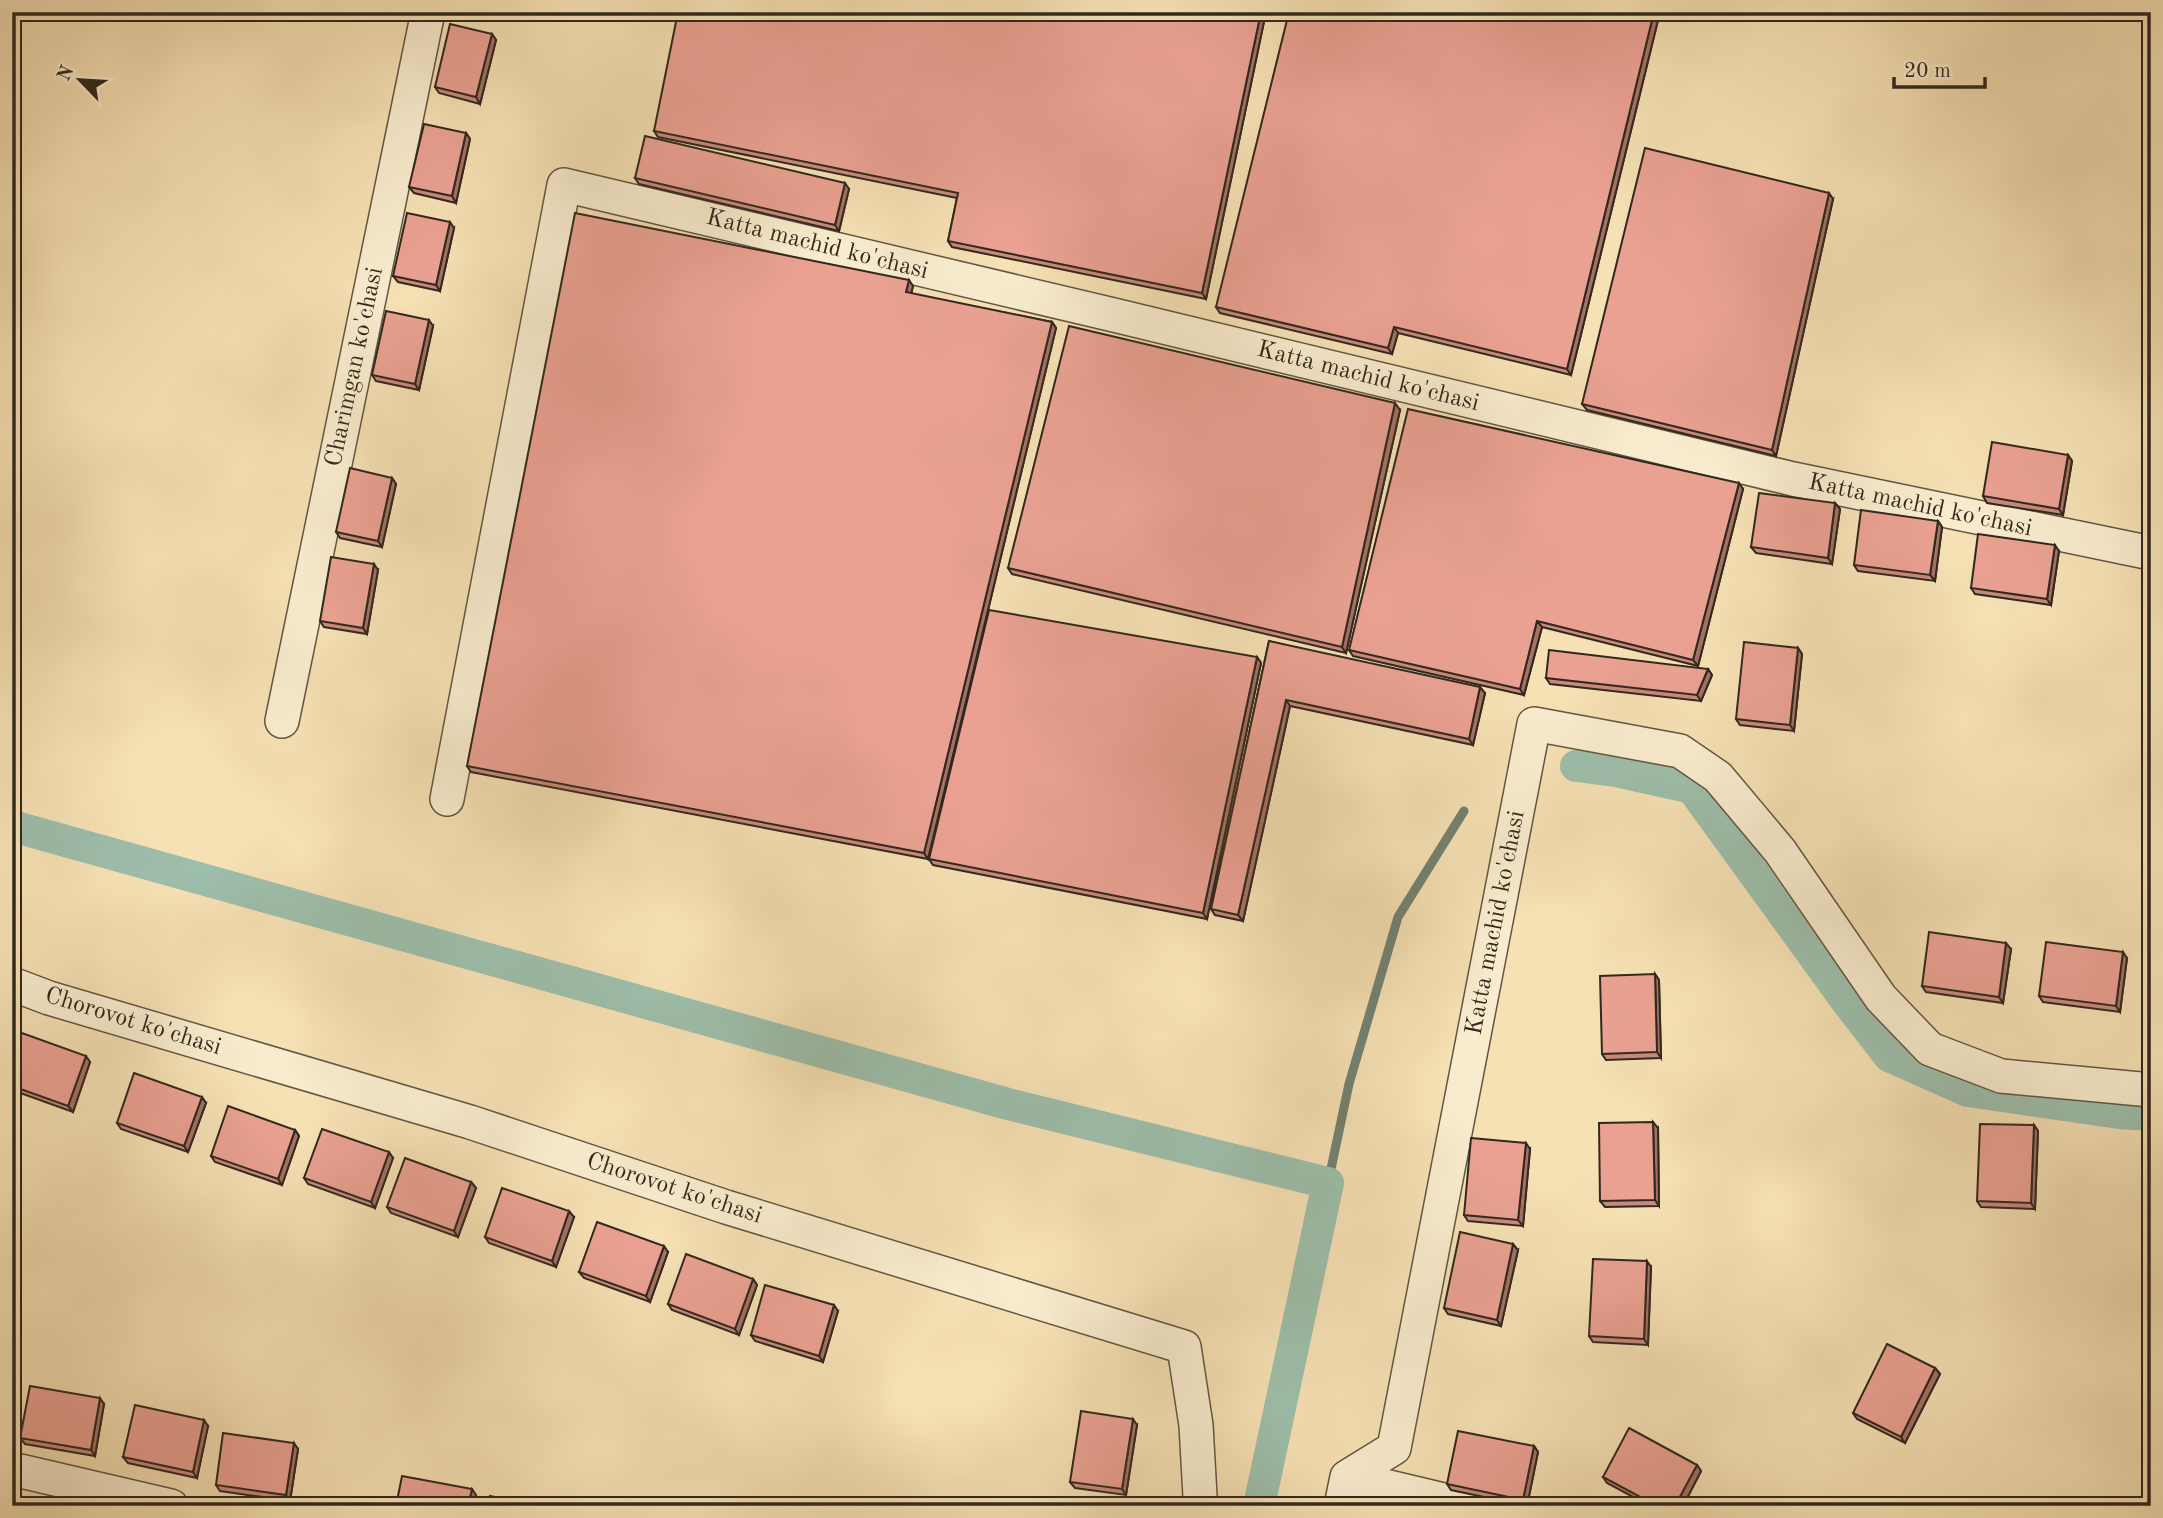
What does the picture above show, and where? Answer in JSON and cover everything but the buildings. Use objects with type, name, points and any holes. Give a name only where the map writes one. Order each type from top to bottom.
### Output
[{"type":"street","name":"Charimgan ko'chasi","points":[[282,721],[428,12]]},
{"type":"street","name":"Katta machid ko'chasi","points":[[447,799],[564,186],[1793,479],[2151,553]]},
{"type":"street","name":"Katta machid ko'chasi","points":[[1344,1491],[1394,1448],[1534,724],[1680,751],[1718,777],[1780,851],[1881,998],[1930,1049],[2001,1076],[2151,1090]]},
{"type":"street","name":"Chorovot ko'chasi","points":[[12,984],[49,999],[470,1122],[726,1207],[1184,1347],[1196,1425],[1200,1496],[1198,1506]]},
{"type":"street","points":[[12,1469],[171,1506]]},
{"type":"street","name":"Katta machid ko'chasi","points":[[1344,1491],[1469,1506]]},
{"type":"waterway","points":[[1576,766],[1615,771],[1692,788],[1889,1056],[1968,1091],[2119,1113],[2151,1115]]},
{"type":"waterway","points":[[1328,1183],[1349,1084],[1398,917],[1464,811]]},
{"type":"waterway","points":[[12,826],[1008,1104],[1328,1183],[1259,1506]]}]
